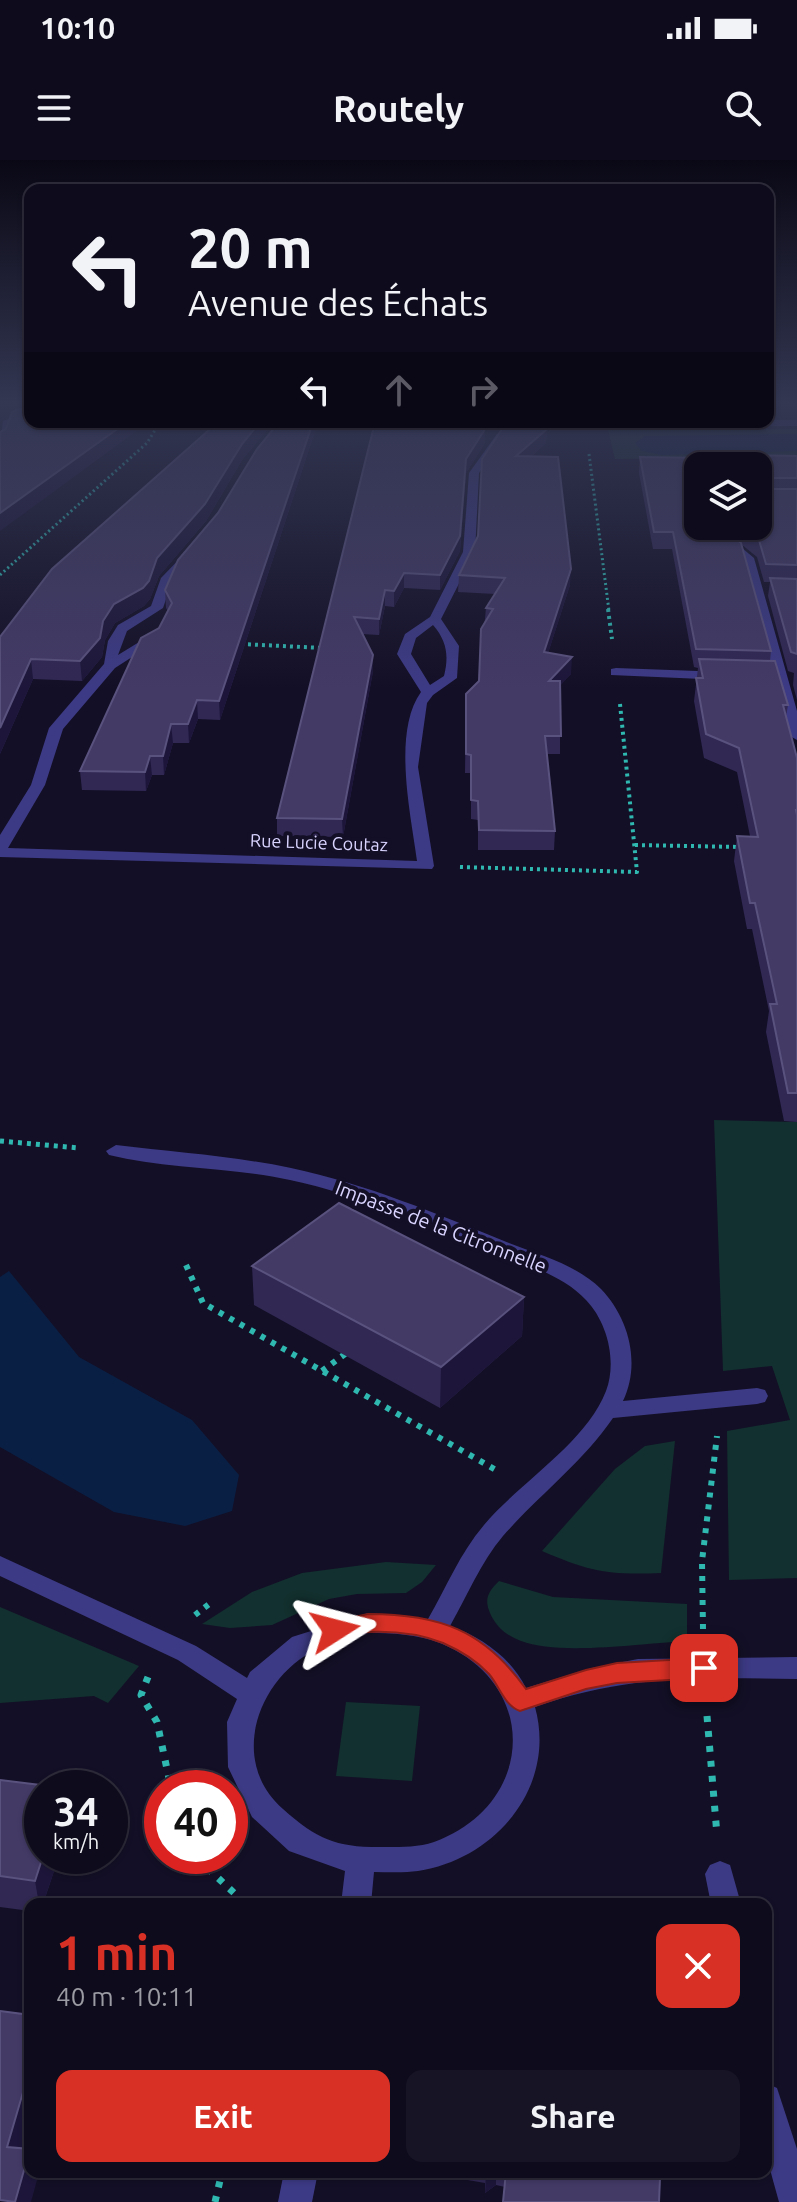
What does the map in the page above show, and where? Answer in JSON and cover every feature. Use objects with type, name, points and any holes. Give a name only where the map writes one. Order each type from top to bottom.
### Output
[{"type":"street","points":[[428,692],[404,654],[410,637],[435,619],[469,552],[472,498]]},
{"type":"street","points":[[730,540],[748,558],[763,589],[773,677],[797,736]]},
{"type":"street","points":[[0,850],[38,785],[56,728],[110,665],[153,641],[161,619],[167,578],[195,546]]},
{"type":"street","points":[[110,665],[113,638],[122,628],[161,619]]},
{"type":"street","points":[[426,866],[411,767],[420,703],[428,692],[450,678],[457,657],[447,633],[435,619]]},
{"type":"street","points":[[616,672],[736,677]]},
{"type":"street","points":[[773,677],[797,678]]},
{"type":"street","name":"Rue Lucie Coutaz","points":[[0,850],[426,866]]},
{"type":"street","name":"Impasse de la Citronnelle","points":[[116,1151],[253,1168],[332,1185],[450,1226],[558,1270],[594,1296],[617,1333],[621,1373],[607,1411],[493,1532],[472,1561],[435,1630]]},
{"type":"street","points":[[607,1411],[757,1396]]},
{"type":"street","points":[[0,1565],[187,1653],[250,1694]]},
{"type":"street","points":[[368,1623],[393,1623],[435,1630],[486,1657],[507,1678],[520,1701],[528,1729],[527,1757],[520,1784],[503,1810],[472,1836],[433,1855],[398,1861],[361,1861],[338,1857],[298,1841],[281,1829],[254,1799],[242,1773],[237,1746],[243,1711],[250,1694],[267,1670],[291,1650],[335,1630],[368,1623]]},
{"type":"street","points":[[520,1701],[586,1679],[617,1673],[653,1669],[797,1668]]},
{"type":"street","points":[[357,1898],[361,1861]]},
{"type":"street","points":[[720,1874],[725,1898]]},
{"type":"street","points":[[772,2120],[796,2202]]},
{"type":"street","points":[[295,2202],[300,2178]]},
{"type":"path","points":[[0,575],[85,498]]},
{"type":"path","points":[[635,845],[751,847]]},
{"type":"path","points":[[426,866],[637,872]]},
{"type":"path","points":[[0,1141],[116,1151]]},
{"type":"path","points":[[186,1265],[203,1303],[506,1476]]},
{"type":"path","points":[[322,1371],[360,1343]]},
{"type":"path","points":[[703,1637],[702,1561],[721,1399]]},
{"type":"path","points":[[707,1716],[720,1874]]},
{"type":"path","points":[[214,1874],[240,1898]]},
{"type":"path","points":[[215,2202],[221,2178]]},
{"type":"green space","points":[[714,1120],[797,1122],[797,1578],[729,1580],[727,1431],[790,1420],[772,1366],[723,1371]]},
{"type":"green space","points":[[675,1441],[661,1573],[600,1571],[542,1551],[615,1469],[645,1446]]},
{"type":"green space","points":[[386,1562],[436,1565],[422,1582],[406,1593],[357,1594],[329,1599],[272,1625],[230,1628],[202,1624],[252,1592],[302,1573]]},
{"type":"green space","points":[[499,1581],[553,1597],[687,1604],[687,1641],[557,1648],[521,1641],[502,1630],[490,1613],[488,1596]]},
{"type":"green space","points":[[0,1607],[139,1666],[108,1703],[94,1696],[0,1703]]},
{"type":"green space","points":[[346,1702],[420,1706],[412,1781],[336,1776]]},
{"type":"water","points":[[9,1271],[79,1357],[192,1420],[239,1475],[232,1511],[185,1526],[114,1512],[0,1447],[0,1277]]},
{"type":"building","points":[[0,498],[21,498],[0,513]]},
{"type":"building","points":[[132,498],[209,498],[157,558],[149,581],[143,588],[114,604],[103,621],[100,638],[80,661],[31,659],[0,728],[0,637],[52,569]]},
{"type":"building","points":[[227,498],[287,498],[219,701],[197,700],[188,724],[171,724],[163,756],[150,756],[145,772],[80,771],[141,638],[159,628],[172,603],[165,590],[178,560]]},
{"type":"building","points":[[356,498],[463,498],[460,536],[440,575],[404,573],[394,591],[385,590],[379,619],[354,617],[373,655],[342,819],[277,818]]},
{"type":"building","points":[[480,498],[563,498],[571,569],[544,652],[572,657],[549,681],[560,681],[561,736],[545,736],[555,831],[479,830],[478,801],[471,800],[471,755],[466,754],[466,694],[479,681],[481,629],[493,609],[486,608],[505,578],[459,575],[478,536]]},
{"type":"building","points":[[648,498],[684,498],[684,540],[738,540],[741,543],[771,651],[696,649],[673,532],[654,532]]},
{"type":"building","points":[[772,498],[797,498],[797,565],[766,564],[759,540],[772,540]]},
{"type":"building","points":[[770,578],[797,579],[797,654],[791,652]]},
{"type":"building","points":[[699,659],[775,661],[788,705],[783,705],[797,758],[797,1093],[788,1093],[770,1004],[777,1004],[755,903],[750,903],[737,836],[758,837],[739,748],[706,734],[696,678],[703,678]]},
{"type":"building","points":[[339,1203],[524,1297],[441,1367],[252,1266]]},
{"type":"building","points":[[0,1780],[24,1783],[24,1874],[37,1874],[35,1881],[0,1876]]},
{"type":"building","points":[[0,2011],[24,2014],[24,2089],[7,2147],[24,2148],[24,2170],[15,2202],[0,2200]]},
{"type":"building","points":[[505,2178],[660,2178],[659,2202],[503,2202]]},
{"type":"route","points":[[335,1630],[368,1623],[402,1623],[435,1630],[486,1657],[507,1678],[520,1701],[586,1679],[617,1673],[704,1668]]}]
